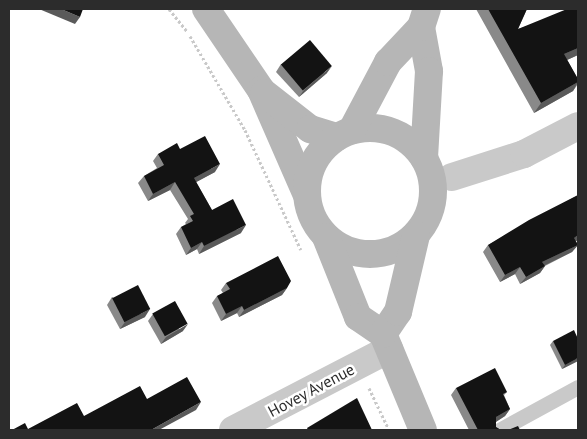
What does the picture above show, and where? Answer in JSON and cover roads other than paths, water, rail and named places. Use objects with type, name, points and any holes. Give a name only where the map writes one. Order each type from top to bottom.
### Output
[{"type":"main road","points":[[206,9],[261,90],[306,193],[309,209],[326,237],[358,317],[386,341],[423,430]]},
{"type":"main road","points":[[306,193],[314,161],[345,133],[388,62],[424,18]]},
{"type":"main road","points":[[424,18],[429,71],[424,158]]},
{"type":"main road","points":[[261,90],[310,129],[345,133],[385,129],[401,135],[424,158],[431,173],[433,198],[426,222],[416,235],[403,246],[372,255],[355,253],[326,237]]},
{"type":"main road","points":[[386,341],[398,312],[416,235]]},
{"type":"street","points":[[452,177],[524,154],[578,126]]},
{"type":"street","name":"Hovey Avenue","points":[[234,430],[358,365],[386,341]]},
{"type":"lane","points":[[499,430],[578,387]]}]
